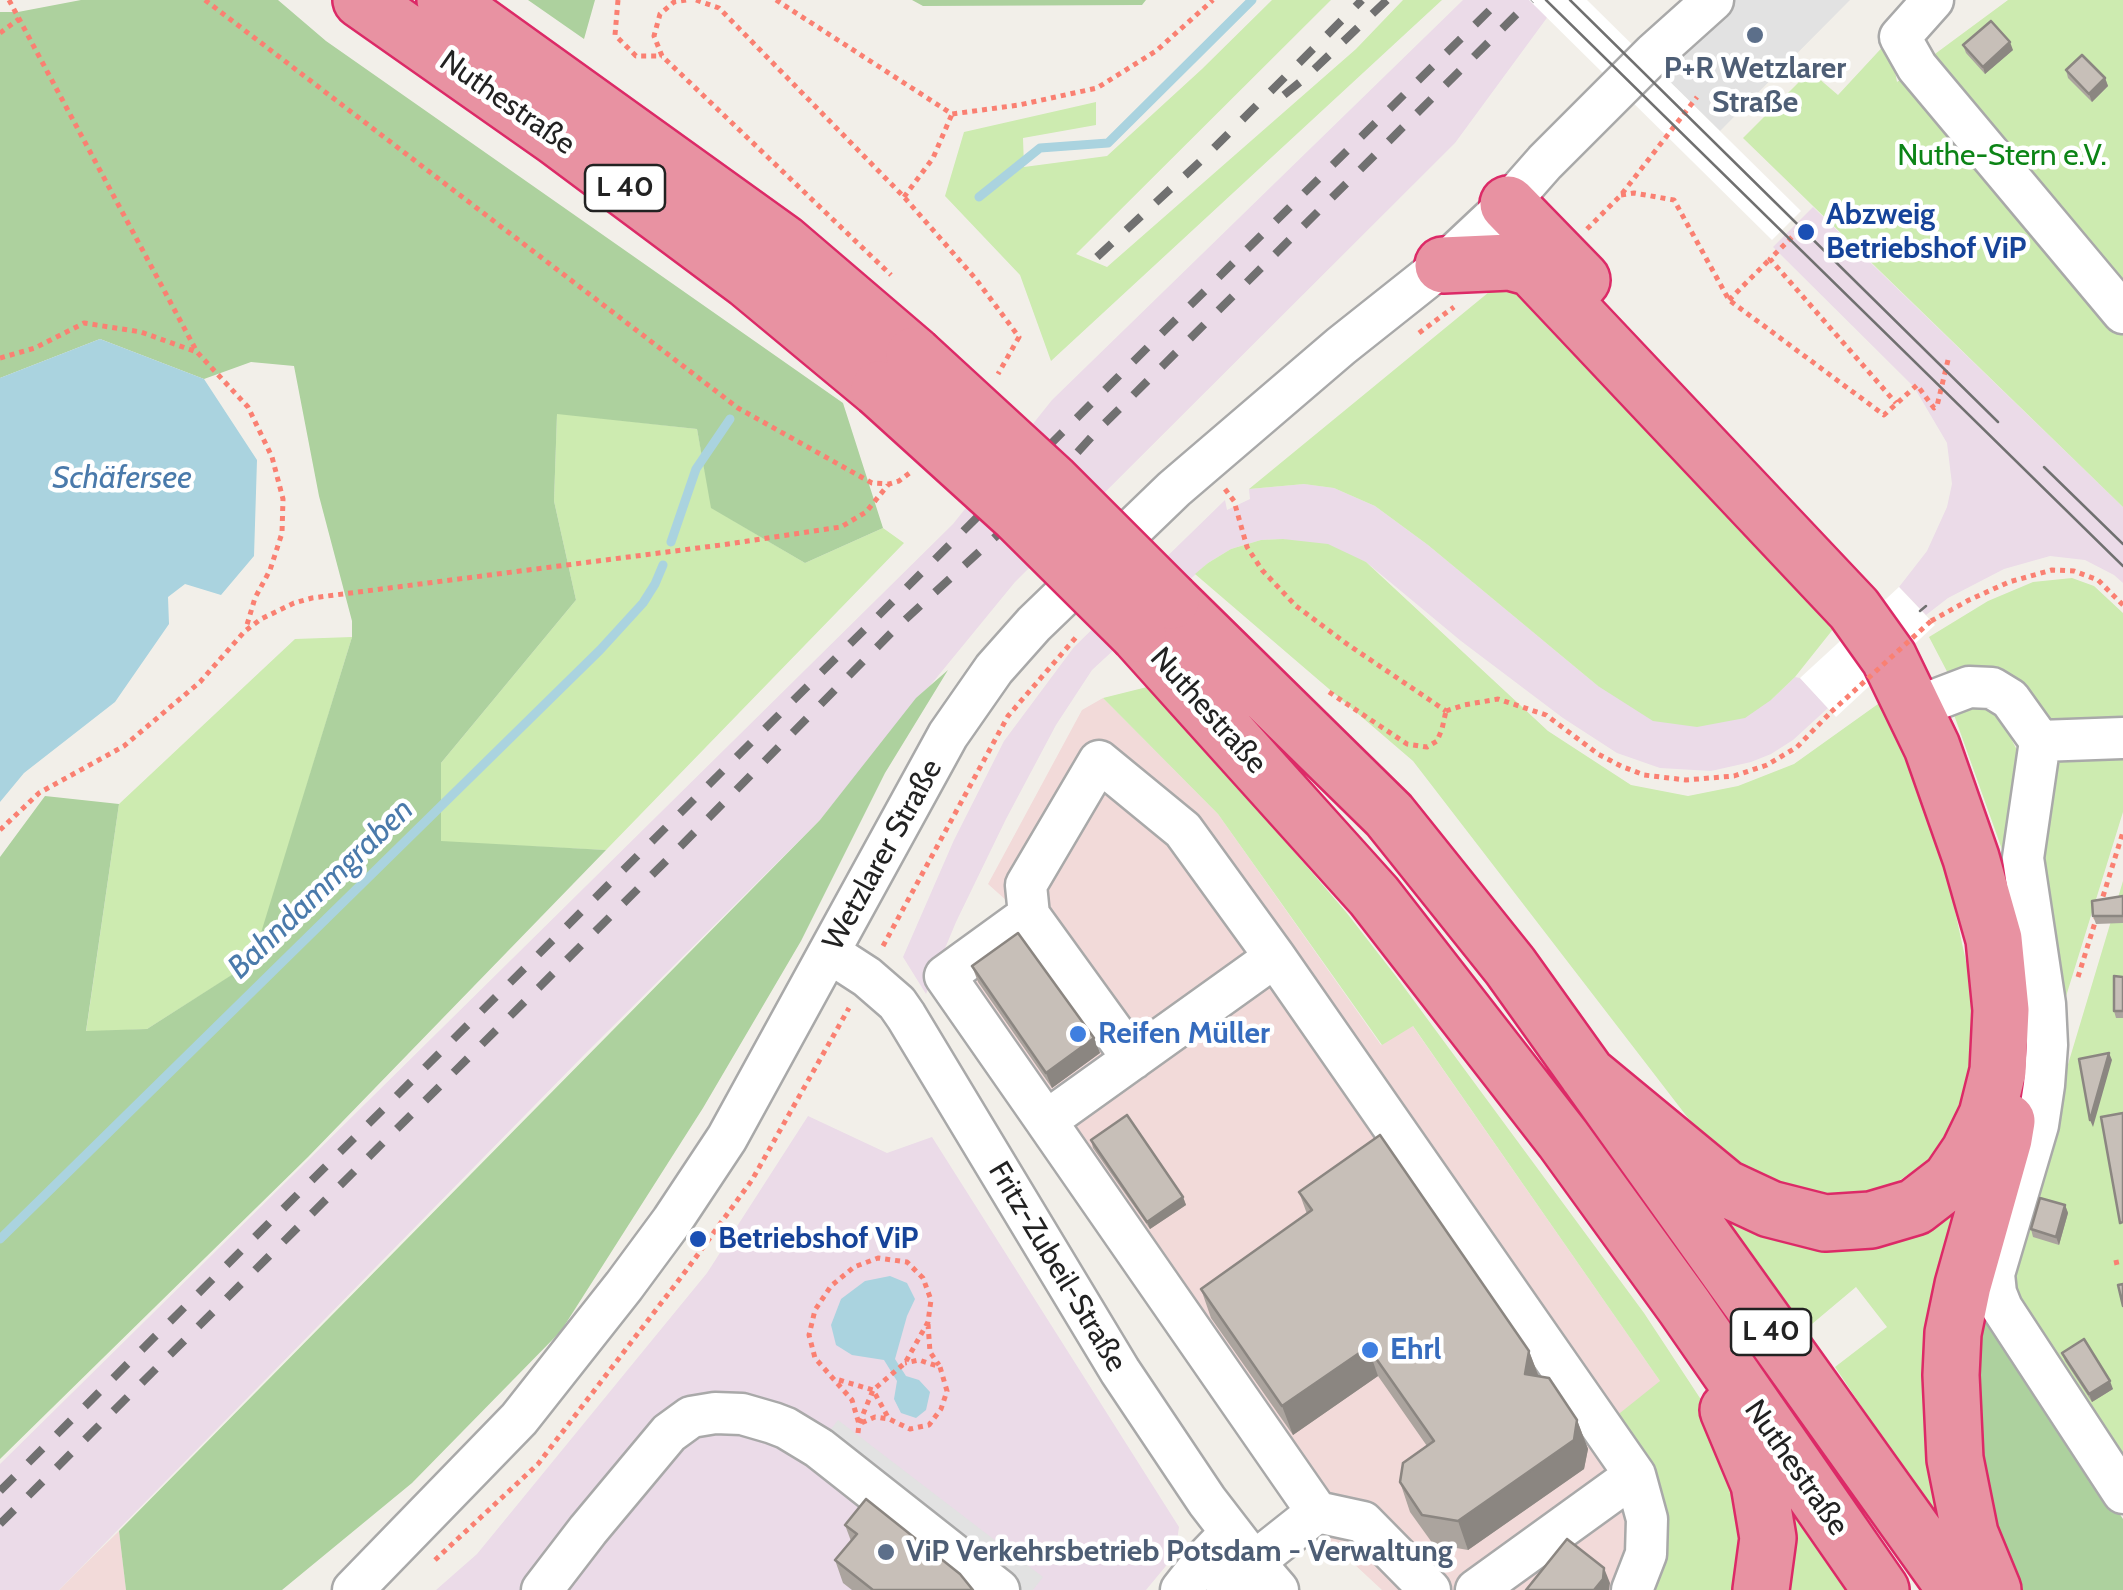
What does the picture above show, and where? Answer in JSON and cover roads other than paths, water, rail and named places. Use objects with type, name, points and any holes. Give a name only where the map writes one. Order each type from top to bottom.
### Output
[{"type":"highway","name":"Nuthestraße","points":[[361,0],[556,137],[749,280],[897,372],[1052,481],[1563,1139],[1882,1590]]},
{"type":"highway","name":"Nuthestraße","points":[[445,0],[782,242],[897,372]]},
{"type":"highway","points":[[1508,204],[1870,584],[1909,644],[1932,747],[1971,858],[1994,939],[2000,1010],[1998,1071],[1988,1115],[1950,1180],[1915,1207],[1870,1220],[1825,1223],[1770,1210],[1726,1188],[1587,1074]]},
{"type":"highway","points":[[1443,265],[1510,262],[1532,268],[1854,610],[1925,704],[1981,830],[2015,957],[2019,1010],[2004,1139],[1962,1285],[1950,1374],[1956,1459],[1970,1534],[1992,1590]]},
{"type":"highway","name":"Nuthestraße","points":[[1154,617],[1389,816],[1510,966],[1956,1590]]},
{"type":"highway","points":[[1684,1306],[1759,1484],[1768,1538],[1761,1590]]},
{"type":"street","name":"Wetzlarer Straße","points":[[352,1590],[519,1420],[672,1221],[727,1138],[948,735],[994,669],[1034,624],[1174,489],[1341,346],[1443,265],[1508,204],[1654,53],[1714,0]]},
{"type":"street","points":[[1933,0],[1900,37],[1917,66],[2123,313]]},
{"type":"street","points":[[1925,704],[1969,686],[1992,688],[2010,699],[2040,741],[2022,858],[2045,1004],[2044,1085],[2038,1124],[1994,1274],[1996,1293],[2123,1493]]},
{"type":"street","points":[[2040,741],[2123,738]]},
{"type":"street","points":[[1133,1059],[1029,915],[1026,885],[1099,761],[1183,830],[1635,1476],[1647,1518],[1646,1554],[1632,1590]]},
{"type":"street","points":[[1029,915],[944,976],[1317,1512],[1363,1522],[1430,1590]]},
{"type":"street","name":"Fritz-Zubeil-Straße","points":[[830,953],[867,976],[906,1016],[1120,1371],[1247,1568]]},
{"type":"street","points":[[1046,1122],[1275,957]]},
{"type":"street","points":[[542,1590],[669,1433],[691,1418],[715,1413],[742,1414],[786,1428],[818,1448],[999,1590]]},
{"type":"street","points":[[1476,1590],[1635,1476]]},
{"type":"street","points":[[1181,1590],[1206,1557],[1247,1568],[1317,1512]]},
{"type":"water","name":"Schäfersee","points":[[100,339],[204,379],[257,460],[254,556],[221,595],[185,584],[168,597],[169,624],[115,702],[24,773],[0,802],[0,378]]},
{"type":"water","points":[[890,1276],[907,1283],[915,1299],[895,1359],[906,1376],[919,1380],[930,1392],[926,1410],[916,1418],[901,1413],[894,1399],[897,1381],[884,1360],[852,1355],[836,1345],[831,1325],[841,1299],[865,1281]]},
{"type":"waterway","name":"Bahndammgraben","points":[[979,197],[1040,148],[1108,143],[1252,0]]},
{"type":"waterway","name":"Bahndammgraben","points":[[671,542],[696,469],[730,419]]},
{"type":"waterway","name":"Bahndammgraben","points":[[0,1239],[600,650],[643,603],[663,565]]},
{"type":"tram line","points":[[1546,0],[2123,566]]},
{"type":"tram line","points":[[1570,0],[1998,422]]},
{"type":"tram line","points":[[2044,467],[2123,544]]},
{"type":"tram line","points":[[1920,611],[1926,606]]},
{"type":"railway","points":[[1097,257],[1205,157],[1362,0]]},
{"type":"railway","points":[[1284,95],[1387,0]]},
{"type":"railway","points":[[0,1491],[1500,0]]},
{"type":"railway","points":[[0,1524],[895,629],[1028,507],[1095,433],[1531,0]]},
{"type":"place","name":"P+R Wetzlarer Straße","points":[[1755,35]]},
{"type":"place","name":"Abzweig Betriebshof ViP","points":[[1806,232]]},
{"type":"place","name":"Reifen Müller","points":[[1078,1034]]},
{"type":"place","name":"Betriebshof ViP","points":[[698,1239]]},
{"type":"place","name":"Ehrl","points":[[1370,1350]]},
{"type":"place","name":"ViP Verkehrsbetrieb Potsdam - Verwaltung","points":[[886,1552]]},
{"type":"park label","name":"Nuthe-Stern e.V.","points":[[2002,156]]}]
